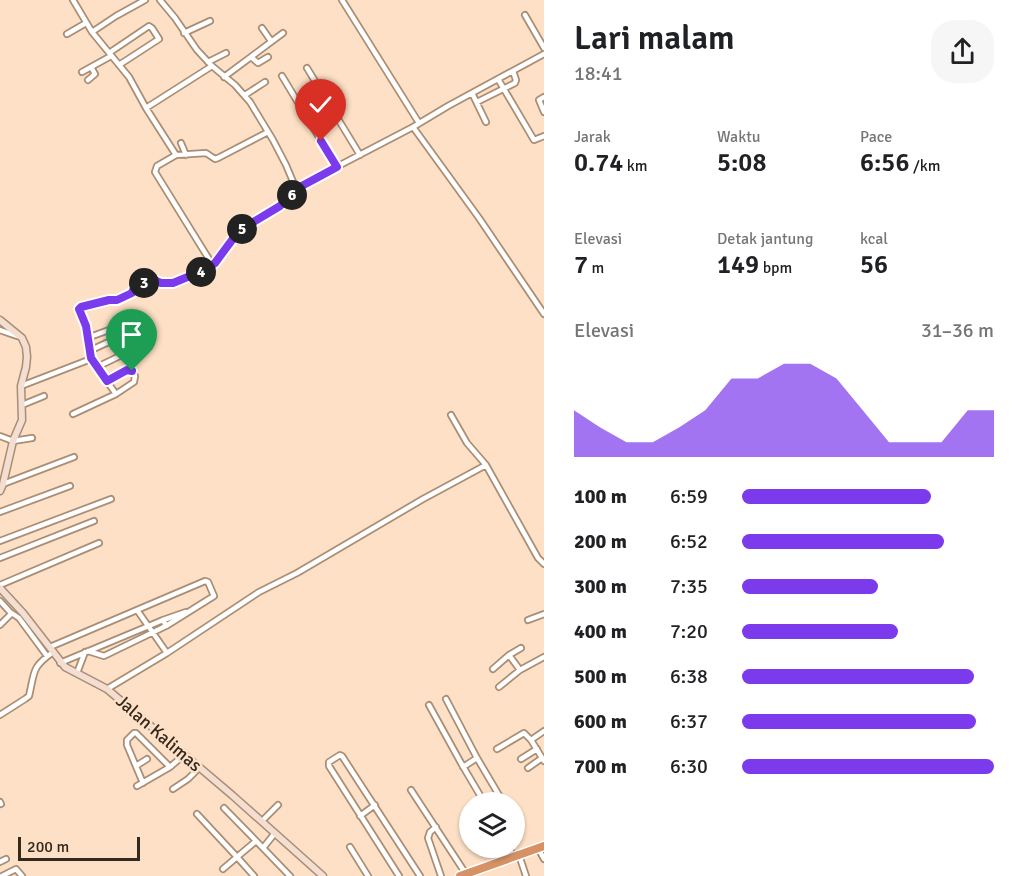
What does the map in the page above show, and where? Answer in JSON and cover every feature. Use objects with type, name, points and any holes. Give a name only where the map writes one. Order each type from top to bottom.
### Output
[{"type":"highway","points":[[525,853],[541,847]]},
{"type":"highway","points":[[463,875],[510,858]]},
{"type":"street","points":[[73,0],[92,32],[132,82],[176,155]]},
{"type":"street","points":[[92,32],[145,0]]},
{"type":"street","points":[[160,0],[208,62],[245,95],[298,188]]},
{"type":"street","points":[[342,0],[420,123]]},
{"type":"street","points":[[525,15],[544,48]]},
{"type":"street","points":[[184,33],[210,21]]},
{"type":"street","points":[[67,34],[86,23]]},
{"type":"street","points":[[82,72],[110,55],[148,26],[152,28],[159,39],[119,65]]},
{"type":"street","points":[[262,28],[272,41]]},
{"type":"street","points":[[224,77],[283,33]]},
{"type":"street","points":[[208,62],[226,53]]},
{"type":"street","points":[[116,394],[91,358],[81,307],[117,300],[132,293],[136,286],[154,280],[161,283],[173,283],[207,269],[224,253],[238,232],[280,206],[298,188],[541,56],[544,64]]},
{"type":"street","points":[[251,57],[258,63],[268,57]]},
{"type":"street","points":[[524,65],[527,72]]},
{"type":"street","points":[[146,108],[212,66]]},
{"type":"street","points":[[88,80],[94,74],[91,67]]},
{"type":"street","points":[[308,68],[360,155]]},
{"type":"street","points":[[477,102],[516,81],[513,71]]},
{"type":"street","points":[[282,76],[337,167]]},
{"type":"street","points":[[498,79],[534,140],[544,136]]},
{"type":"street","points":[[245,95],[265,82]]},
{"type":"street","points":[[472,93],[486,122]]},
{"type":"street","points":[[544,97],[538,100],[544,112]]},
{"type":"street","points":[[413,127],[479,218],[544,314]]},
{"type":"street","points":[[212,264],[155,171],[156,166],[176,155],[206,153],[214,159],[218,158],[268,132]]},
{"type":"street","points":[[181,143],[186,155]]},
{"type":"street","points":[[0,321],[22,338],[27,357],[21,386],[22,420],[10,440],[0,491]]},
{"type":"street","points":[[87,338],[120,326]]},
{"type":"street","points":[[0,330],[22,338]]},
{"type":"street","points":[[89,351],[126,334]]},
{"type":"street","points":[[97,367],[126,354]]},
{"type":"street","points":[[21,386],[91,358]]},
{"type":"street","points":[[73,414],[116,394],[134,382],[136,378],[131,370],[127,370],[107,381]]},
{"type":"street","points":[[22,405],[44,396]]},
{"type":"street","points":[[451,415],[466,443],[486,465],[538,558],[544,564]]},
{"type":"street","points":[[0,436],[10,440],[32,438]]},
{"type":"street","points":[[3,484],[74,457]]},
{"type":"street","points":[[107,688],[167,653],[259,592],[297,573],[486,465]]},
{"type":"street","points":[[0,512],[70,486]]},
{"type":"street","points":[[0,541],[111,499]]},
{"type":"street","points":[[0,558],[94,521]]},
{"type":"street","points":[[0,587],[99,543]]},
{"type":"street","points":[[0,716],[26,699],[34,671],[50,653],[137,610],[205,581],[208,582],[214,596],[154,633],[104,656],[87,652]]},
{"type":"street","name":"Jalan Kalimas","points":[[0,587],[23,613],[50,653],[60,663],[107,688],[323,876]]},
{"type":"street","points":[[0,601],[19,618],[50,653]]},
{"type":"street","points":[[60,663],[193,609]]},
{"type":"street","points":[[137,610],[167,653]]},
{"type":"street","points":[[0,625],[12,614]]},
{"type":"street","points":[[528,620],[544,614]]},
{"type":"street","points":[[163,620],[166,626]]},
{"type":"street","points":[[493,669],[521,648]]},
{"type":"street","points":[[76,673],[87,652]]},
{"type":"street","points":[[509,655],[520,670]]},
{"type":"street","points":[[499,687],[520,670],[544,657]]},
{"type":"street","points":[[446,699],[497,792]]},
{"type":"street","points":[[429,705],[478,792]]},
{"type":"street","points":[[531,740],[544,731]]},
{"type":"street","points":[[143,783],[126,742],[135,733],[170,767]]},
{"type":"street","points":[[497,749],[525,733],[543,760],[528,768]]},
{"type":"street","points":[[520,759],[537,749]]},
{"type":"street","points":[[137,786],[170,767],[184,754]]},
{"type":"street","points":[[399,876],[329,766],[329,762],[340,755],[420,876]]},
{"type":"street","points":[[136,765],[147,759]]},
{"type":"street","points":[[463,767],[477,759]]},
{"type":"street","points":[[173,789],[200,768]]},
{"type":"street","points":[[411,790],[436,827],[463,875]]},
{"type":"street","points":[[262,821],[278,805]]},
{"type":"street","points":[[360,816],[375,805]]},
{"type":"street","points":[[224,808],[290,876]]},
{"type":"street","points":[[197,814],[254,876]]},
{"type":"street","points":[[436,827],[430,832],[428,838],[441,876]]},
{"type":"street","points":[[263,848],[275,833]]},
{"type":"street","points":[[223,869],[256,841]]},
{"type":"street","points":[[350,847],[368,876]]},
{"type":"street","points":[[541,847],[544,859]]},
{"type":"street","points":[[517,858],[526,876]]},
{"type":"street","points":[[0,862],[6,859]]},
{"type":"street","points":[[2,876],[16,869],[22,876]]},
{"type":"route","points":[[132,371],[127,370],[107,381],[91,358],[86,326],[79,309],[109,300],[117,300],[132,293],[136,286],[154,280],[166,284],[173,283],[209,268],[224,253],[238,232],[280,206],[298,188],[337,167],[321,141]]}]
